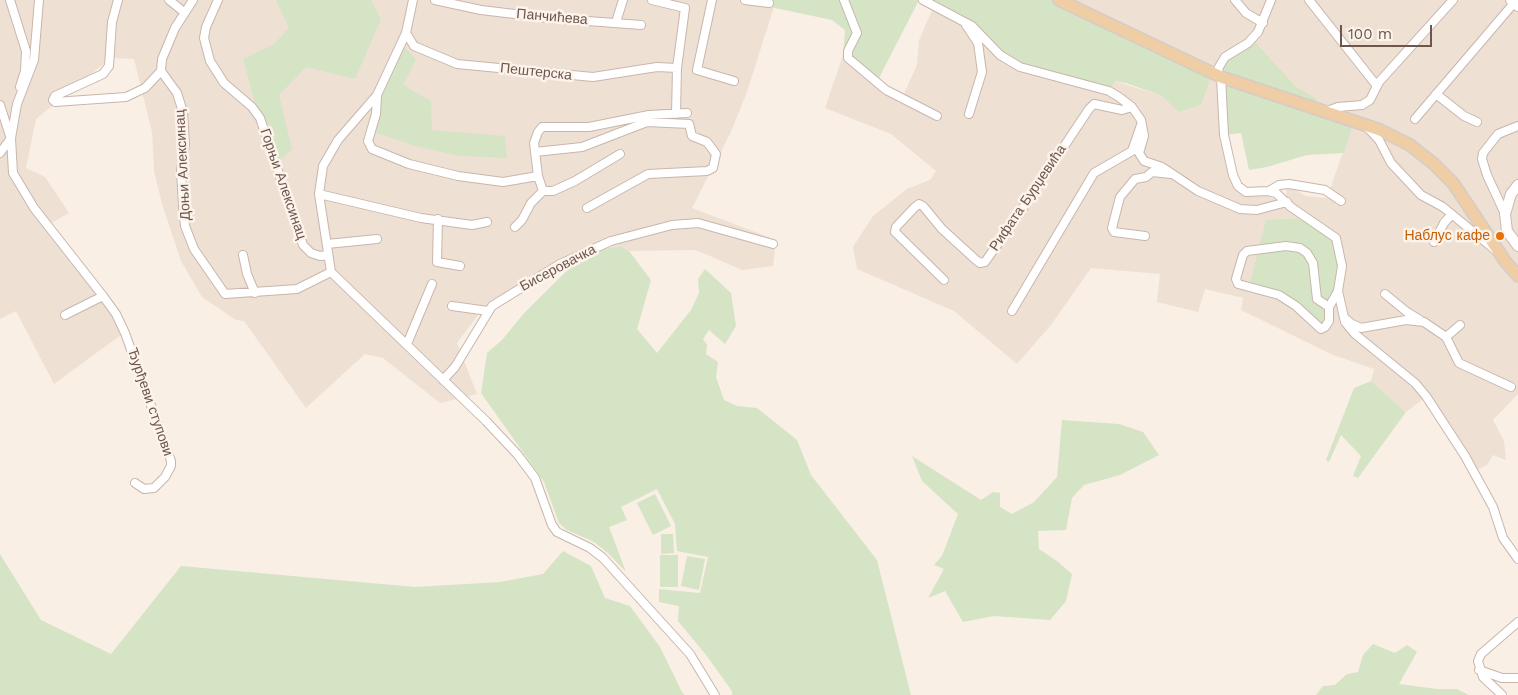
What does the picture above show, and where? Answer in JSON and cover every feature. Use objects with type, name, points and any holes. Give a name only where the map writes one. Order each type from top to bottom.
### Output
[{"type":"main road","points":[[1059,0],[1219,76],[1365,125],[1402,141],[1434,164],[1457,188],[1496,248],[1518,276]]},
{"type":"street","points":[[10,0],[26,51],[25,71],[17,104]]},
{"type":"street","name":"Ђурђеви ступови","points":[[39,0],[34,60],[17,104],[11,138],[13,173],[17,184],[34,208],[116,314],[125,333],[171,461],[171,466],[165,477],[154,488],[144,489],[136,483]]},
{"type":"street","points":[[118,0],[112,22],[109,66],[95,80],[55,96],[53,98],[55,102],[126,97],[145,88],[161,71],[162,59],[184,12],[193,0]]},
{"type":"street","points":[[168,0],[184,12]]},
{"type":"street","name":"Горњи Алексинац","points":[[218,0],[206,27],[204,38],[210,61],[224,83],[248,102],[260,118],[304,245],[311,253],[320,256],[328,255]]},
{"type":"street","name":"Горњи Алексинац","points":[[331,272],[319,194],[323,166],[329,152],[377,95],[406,33],[413,0]]},
{"type":"street","name":"Панчићева","points":[[435,0],[481,10],[539,17],[641,25]]},
{"type":"street","points":[[616,22],[623,0]]},
{"type":"street","points":[[652,0],[685,8],[679,40],[676,114]]},
{"type":"street","points":[[712,0],[697,70],[734,81]]},
{"type":"street","points":[[745,0],[769,3]]},
{"type":"street","points":[[844,0],[857,34],[848,52],[848,58],[886,90],[937,116]]},
{"type":"street","points":[[923,0],[964,21],[1010,62],[1062,80],[1109,91],[1132,107],[1141,123],[1144,136],[1140,149],[1141,158],[1198,191],[1240,209],[1257,210],[1288,202]]},
{"type":"street","points":[[1236,0],[1246,13],[1263,23]]},
{"type":"street","points":[[1271,0],[1263,23],[1251,40],[1225,57],[1218,67],[1224,135],[1234,178],[1238,186],[1246,192],[1269,191],[1282,196],[1336,238],[1342,266],[1338,290],[1329,307],[1329,321],[1325,327],[1320,329],[1296,306],[1279,295],[1240,285],[1236,279],[1241,258],[1247,251],[1294,246],[1304,251],[1311,260],[1316,296],[1322,304],[1329,307]]},
{"type":"street","points":[[1309,0],[1377,86]]},
{"type":"street","points":[[1325,112],[1338,107],[1367,103],[1373,97],[1377,86],[1452,0]]},
{"type":"street","points":[[1415,119],[1514,3]]},
{"type":"street","points":[[964,21],[978,43],[982,72],[969,114]]},
{"type":"street","name":"Пештерска","points":[[406,33],[414,46],[457,64],[594,77],[657,67],[677,68]]},
{"type":"street","name":"Доњи Алексинац","points":[[161,71],[176,93],[183,112],[185,144],[181,171],[185,226],[194,249],[224,294],[255,293]]},
{"type":"street","points":[[1436,94],[1464,116],[1477,122]]},
{"type":"street","points":[[377,95],[376,114],[368,141],[372,149],[409,164],[458,176],[503,182],[538,176]]},
{"type":"street","name":"Рифата Бурџевића","points":[[944,280],[895,232],[896,227],[914,207],[919,204],[923,206],[942,229],[976,260],[980,263],[985,262],[1089,109],[1094,104],[1122,110],[1132,107]]},
{"type":"street","points":[[0,105],[11,138]]},
{"type":"street","points":[[544,191],[538,176],[535,152],[535,136],[542,127],[589,127],[649,114],[687,113]]},
{"type":"street","points":[[535,152],[582,147],[647,122],[689,124],[692,136],[707,142],[716,154],[713,168],[707,171],[648,174],[586,208]]},
{"type":"street","points":[[1012,311],[1094,173],[1132,151],[1141,123]]},
{"type":"street","points":[[1365,125],[1379,140],[1391,163],[1415,189],[1451,215],[1493,250],[1496,248]]},
{"type":"street","points":[[1518,126],[1498,134],[1483,153],[1482,159],[1487,175],[1505,214],[1508,231],[1518,246]]},
{"type":"street","name":"Ђурђеви ступови","points":[[0,153],[11,138]]},
{"type":"street","points":[[515,227],[522,220],[531,203],[544,191],[553,192],[620,154]]},
{"type":"street","points":[[1145,236],[1114,232],[1112,228],[1120,197],[1131,181],[1146,177],[1150,172],[1173,175]]},
{"type":"street","points":[[1269,191],[1278,185],[1289,184],[1325,190],[1341,201]]},
{"type":"street","points":[[1505,214],[1512,194],[1518,185]]},
{"type":"street","points":[[319,194],[421,218],[472,224],[487,222]]},
{"type":"street","points":[[1434,242],[1444,223],[1451,215]]},
{"type":"street","points":[[438,219],[437,262],[460,266]]},
{"type":"street","name":"Бисеровачка","points":[[443,380],[455,367],[488,310],[560,264],[611,241],[672,225],[698,223],[772,244]]},
{"type":"street","name":"Горњи Алексинац","points":[[327,244],[377,239]]},
{"type":"street","points":[[243,255],[247,274],[255,293],[297,289],[331,272],[486,421],[517,454],[535,478],[552,525],[557,532],[590,548],[603,558],[690,654],[715,695]]},
{"type":"street","points":[[407,344],[432,284]]},
{"type":"street","points":[[1338,290],[1342,312],[1350,329],[1415,383],[1426,396],[1465,456],[1493,507],[1503,538],[1518,559]]},
{"type":"street","points":[[1385,294],[1406,312],[1446,338],[1459,363],[1511,387]]},
{"type":"street","points":[[65,315],[103,296]]},
{"type":"street","points":[[452,306],[488,310]]},
{"type":"street","points":[[1342,312],[1352,324],[1361,328],[1406,320],[1424,322]]},
{"type":"street","points":[[1446,338],[1460,325]]},
{"type":"street","points":[[1502,695],[1483,677],[1479,670],[1478,661],[1481,654],[1518,622]]},
{"type":"street","points":[[1479,670],[1502,678],[1518,678]]},
{"type":"shaded area","points":[[0,0],[757,0],[756,4],[774,7],[747,92],[731,132],[692,208],[776,240],[773,266],[742,270],[696,250],[629,251],[621,246],[560,258],[481,311],[457,343],[477,394],[440,403],[383,358],[365,354],[306,408],[244,321],[236,320],[202,297],[181,261],[162,204],[154,171],[152,132],[134,59],[111,58],[36,119],[26,168],[45,177],[69,213],[48,225],[125,332],[54,384],[16,311],[0,319]]},
{"type":"shaded area","points":[[1059,0],[1511,0],[1518,6],[1518,394],[1493,420],[1504,441],[1506,460],[1493,455],[1487,465],[1477,470],[1427,396],[1406,412],[1371,381],[1374,369],[1333,355],[1241,310],[1243,298],[1205,289],[1198,312],[1157,302],[1160,274],[1091,268],[1051,325],[1017,364],[954,311],[857,269],[853,247],[873,216],[907,189],[930,180],[936,171],[891,134],[825,108],[843,55],[882,87],[902,98],[917,65],[919,40],[934,6],[1115,81],[1162,96]],"holes":[[[1354,121],[1327,198],[1306,196],[1292,188],[1286,189],[1287,201],[1265,191],[1241,189],[1223,130]]]},
{"type":"green space","points":[[276,0],[371,0],[381,19],[355,79],[306,67],[279,95],[292,149],[277,164],[269,125],[256,107],[243,59],[274,44],[289,28]]},
{"type":"green space","points":[[757,0],[919,0],[879,78],[843,55],[845,30],[832,20],[756,4]]},
{"type":"green space","points":[[923,0],[1059,0],[1212,73],[1201,105],[1179,112],[1162,96],[1126,83],[1115,81],[1109,91],[1020,67],[983,35]]},
{"type":"green space","points":[[1255,42],[1296,87],[1317,99],[1316,109],[1354,121],[1344,153],[1307,155],[1267,167],[1249,170],[1241,133],[1224,135],[1221,77],[1226,63],[1232,56]]},
{"type":"green space","points":[[402,44],[416,60],[403,85],[431,101],[432,130],[505,136],[507,158],[460,156],[415,146],[371,131],[377,95]]},
{"type":"green space","points":[[1309,218],[1331,233],[1342,266],[1323,328],[1279,295],[1249,287],[1266,220]]},
{"type":"green space","points":[[621,246],[629,251],[651,280],[637,329],[657,353],[691,310],[699,293],[698,279],[705,269],[731,293],[736,326],[725,344],[709,330],[703,339],[707,345],[706,354],[718,362],[716,377],[724,400],[737,406],[757,408],[797,440],[811,475],[877,560],[911,695],[732,695],[732,691],[706,655],[678,621],[679,606],[659,602],[659,589],[700,593],[708,557],[677,551],[675,524],[657,489],[621,507],[627,520],[609,527],[626,572],[608,553],[594,542],[567,530],[559,523],[544,482],[481,393],[487,353],[502,340],[525,312],[585,253]]},
{"type":"green space","points":[[1371,381],[1406,412],[1358,478],[1353,476],[1361,456],[1341,435],[1329,462],[1326,460],[1354,388]]},
{"type":"green space","points":[[1062,420],[1119,424],[1143,432],[1159,455],[1120,475],[1084,485],[1072,498],[1066,530],[1038,531],[1039,549],[1072,574],[1066,601],[1050,620],[994,616],[963,622],[945,591],[928,598],[944,569],[934,565],[942,556],[958,514],[922,481],[912,456],[981,500],[993,492],[1000,493],[1000,507],[1012,514],[1034,502],[1057,477]]},
{"type":"green space","points":[[655,494],[671,526],[653,535],[637,503]]},
{"type":"green space","points":[[661,534],[673,534],[674,553],[661,554]]},
{"type":"green space","points":[[563,551],[591,566],[605,598],[630,606],[660,647],[685,695],[0,695],[0,554],[41,620],[111,654],[181,566],[415,587],[500,582],[543,574]]},
{"type":"green space","points":[[660,555],[678,555],[678,587],[660,587]]},
{"type":"green space","points":[[687,556],[705,559],[699,590],[681,586]]},
{"type":"green space","points":[[1373,644],[1395,653],[1407,645],[1417,652],[1399,684],[1437,689],[1457,689],[1469,695],[1316,695],[1323,686],[1335,685],[1347,674],[1358,672],[1363,655]]},
{"type":"place","name":"Наблус кафе","points":[[1500,236]]}]
